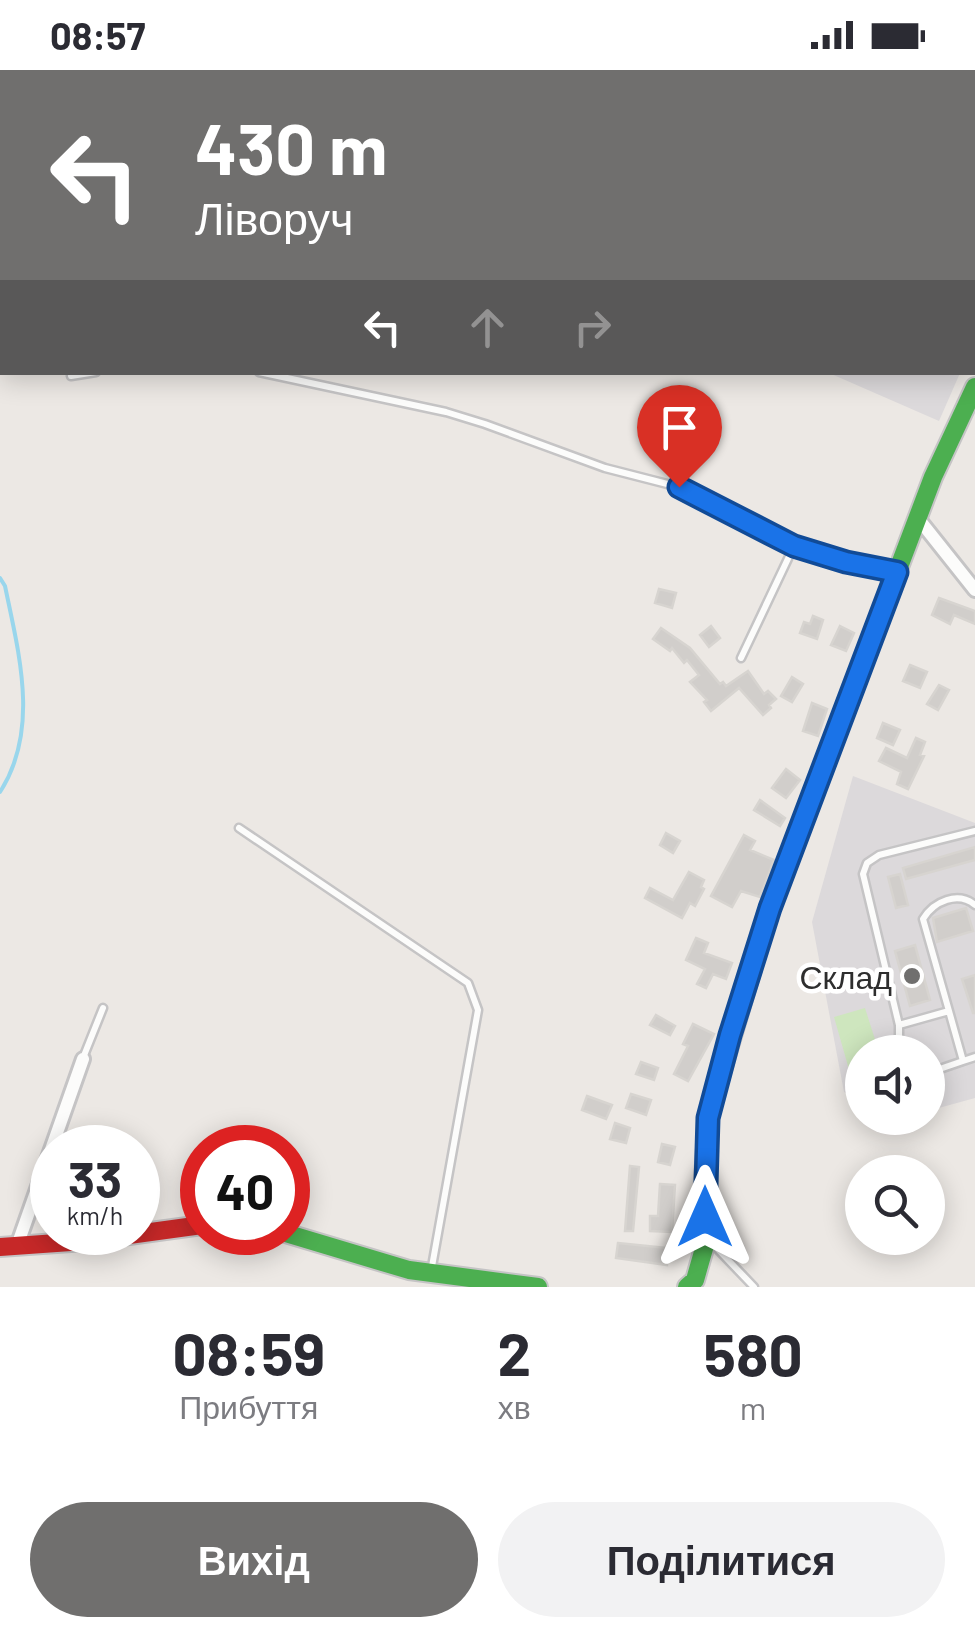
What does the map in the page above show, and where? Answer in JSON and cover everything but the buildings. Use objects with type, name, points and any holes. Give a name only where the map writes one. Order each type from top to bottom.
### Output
[{"type":"street","points":[[688,1287],[695,1280],[707,1238],[703,1195],[708,1118],[770,908],[917,517],[975,386]]},
{"type":"street","points":[[917,517],[975,590]]},
{"type":"street","points":[[83,1059],[9,1246],[180,1228]]},
{"type":"street","points":[[310,1244],[431,1274],[538,1287]]},
{"type":"lane","points":[[71,376],[77,375]]},
{"type":"lane","points":[[273,375],[485,424],[605,468],[679,487],[794,546],[897,572]]},
{"type":"lane","points":[[741,658],[794,546]]},
{"type":"lane","points":[[239,828],[468,983],[478,1010],[431,1274]]},
{"type":"lane","points":[[899,1035],[863,874],[867,863],[879,855],[975,831]]},
{"type":"lane","points":[[963,1061],[923,919],[933,907],[953,898],[967,899],[975,905]]},
{"type":"lane","points":[[83,1059],[102,1008]]},
{"type":"lane","points":[[899,1025],[950,1011]]},
{"type":"lane","points":[[945,1067],[975,1058]]},
{"type":"lane","points":[[707,1238],[754,1287]]},
{"type":"shaded area","points":[[834,375],[959,375],[939,421]]},
{"type":"shaded area","points":[[853,776],[975,823],[975,1098],[945,1106],[945,1035],[845,1035],[844,1092],[812,922]]},
{"type":"green space","points":[[865,1008],[874,1035],[845,1035],[845,1056],[834,1017]]},
{"type":"waterway","points":[[0,578],[5,586],[23,691],[20,743],[0,792]]},
{"type":"traffic: fast","points":[[687,1287],[695,1280],[707,1238],[703,1195],[708,1117],[770,908],[933,477],[975,387]]},
{"type":"traffic: fast","points":[[310,1240],[409,1270],[538,1287]]},
{"type":"traffic: jam","points":[[0,1247],[180,1228]]},
{"type":"place","name":"Склад","points":[[912,976]]},
{"type":"route","points":[[679,487],[794,546],[897,572],[830,758],[770,908],[730,1035],[708,1118],[705,1217]]}]
